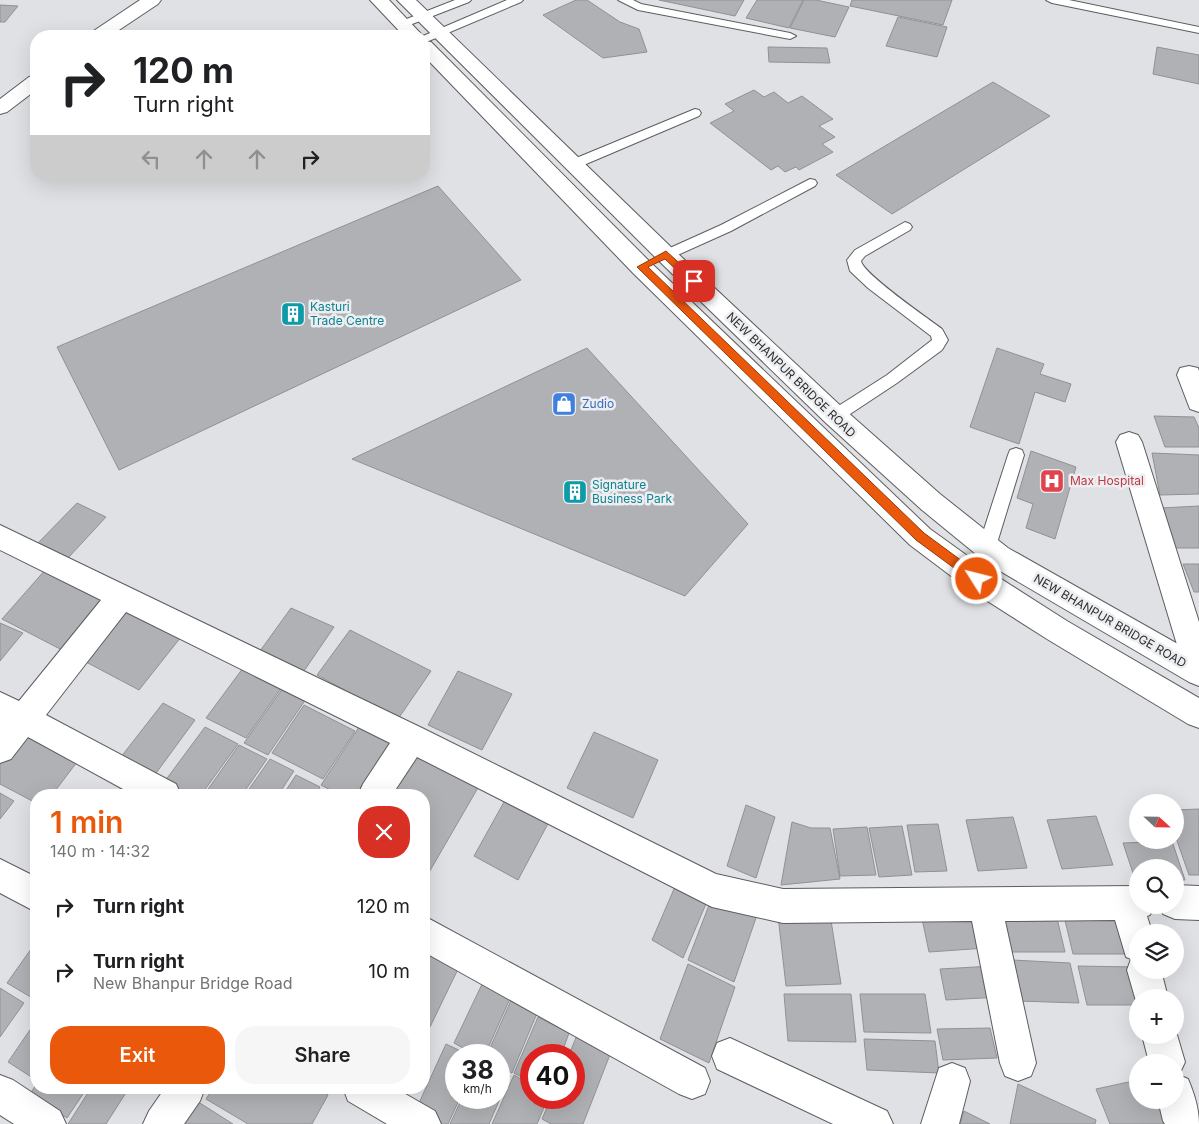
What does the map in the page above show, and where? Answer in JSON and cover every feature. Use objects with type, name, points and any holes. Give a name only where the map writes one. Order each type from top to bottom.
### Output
[{"type":"street","points":[[107,30],[152,0]]},
{"type":"street","points":[[379,0],[409,30]]},
{"type":"street","name":"NEW BHANPUR BRIDGE ROAD","points":[[406,0],[424,17],[428,30]]},
{"type":"street","name":"NEW BHANPUR BRIDGE ROAD","points":[[430,39],[574,164],[666,255],[835,416],[931,502],[998,556],[1199,670]]},
{"type":"street","name":"NEW BHANPUR BRIDGE ROAD","points":[[430,39],[641,267],[920,537],[977,579],[1057,630],[1199,714]]},
{"type":"street","points":[[0,108],[30,86]]},
{"type":"street","points":[[641,267],[666,255]]},
{"type":"street","points":[[1189,375],[1199,402]]},
{"type":"street","points":[[1129,442],[1199,670]]},
{"type":"street","points":[[0,537],[412,738],[712,890],[783,906],[1129,903]]},
{"type":"street","points":[[0,748],[12,712],[122,596]]},
{"type":"street","points":[[12,712],[154,789]]},
{"type":"street","points":[[378,789],[412,738]]},
{"type":"street","points":[[0,875],[30,892]]},
{"type":"street","points":[[1184,902],[1199,902]]},
{"type":"street","points":[[984,904],[1018,1064]]},
{"type":"street","points":[[430,936],[692,1081]]},
{"type":"street","points":[[730,1056],[874,1124]]},
{"type":"street","points":[[940,1124],[952,1081]]},
{"type":"street","points":[[0,1094],[47,1124]]},
{"type":"street","points":[[162,1124],[183,1094]]},
{"type":"street","points":[[371,1094],[422,1124]]},
{"type":"lane","points":[[409,30],[424,17],[465,0]]},
{"type":"lane","points":[[430,39],[517,0]]},
{"type":"lane","points":[[624,0],[654,10],[790,36]]},
{"type":"lane","points":[[1052,0],[1199,30]]},
{"type":"lane","points":[[574,164],[695,114]]},
{"type":"lane","points":[[666,255],[726,228],[810,183]]},
{"type":"lane","points":[[835,416],[892,379],[937,346],[940,340],[937,333],[873,284],[854,266],[854,260],[860,252],[905,227]]},
{"type":"lane","points":[[977,579],[1016,455]]},
{"type":"building","points":[[576,0],[587,0],[620,22],[639,29],[647,52],[603,58],[543,15]]},
{"type":"building","points":[[659,0],[744,0],[735,16]]},
{"type":"building","points":[[757,0],[803,0],[789,28],[746,18]]},
{"type":"building","points":[[804,0],[816,0],[849,7],[835,37],[790,28]]},
{"type":"building","points":[[852,0],[952,0],[943,25],[850,6]]},
{"type":"building","points":[[0,5],[18,6],[5,22],[0,22]]},
{"type":"building","points":[[898,17],[947,27],[937,57],[886,46]]},
{"type":"building","points":[[768,47],[827,48],[830,63],[769,62]]},
{"type":"building","points":[[1157,47],[1199,55],[1199,84],[1153,74]]},
{"type":"building","points":[[993,82],[1050,116],[892,214],[836,175]]},
{"type":"building","points":[[754,90],[764,97],[774,92],[788,103],[802,96],[833,119],[819,126],[835,137],[822,144],[833,152],[799,170],[796,167],[785,172],[778,166],[771,170],[710,123],[734,111],[725,104]]},
{"type":"building","name":"Kasturi Trade Centre","points":[[438,186],[521,280],[119,470],[57,347]]},
{"type":"building","name":"Signature Business Park","points":[[587,348],[748,524],[685,596],[352,459]]},
{"type":"building","points":[[997,348],[1044,364],[1040,374],[1071,384],[1065,402],[1035,392],[1019,444],[970,427]]},
{"type":"building","points":[[1154,416],[1194,417],[1199,428],[1199,447],[1165,447]]},
{"type":"building","points":[[1031,451],[1076,467],[1055,539],[1026,528],[1033,504],[1017,498]]},
{"type":"building","points":[[1152,453],[1199,455],[1199,494],[1160,495]]},
{"type":"building","points":[[77,503],[106,517],[68,558],[38,543]]},
{"type":"building","points":[[1199,506],[1199,548],[1173,548],[1161,508]]},
{"type":"building","points":[[1183,564],[1199,564],[1199,592],[1194,592]]},
{"type":"building","points":[[46,569],[108,600],[64,651],[2,619]]},
{"type":"building","points":[[291,608],[334,627],[304,671],[260,651]]},
{"type":"building","points":[[128,611],[181,637],[139,690],[86,662]]},
{"type":"building","points":[[0,623],[23,633],[0,661]]},
{"type":"building","points":[[350,630],[431,671],[398,719],[317,675]]},
{"type":"building","points":[[243,668],[282,687],[246,738],[206,718]]},
{"type":"building","points":[[458,671],[512,694],[482,750],[428,725]]},
{"type":"building","points":[[283,688],[306,699],[268,755],[244,743]]},
{"type":"building","points":[[163,703],[195,720],[151,780],[117,762]]},
{"type":"building","points":[[304,705],[355,731],[323,779],[272,753]]},
{"type":"building","points":[[361,724],[394,741],[365,789],[329,789],[321,785]]},
{"type":"building","points":[[205,727],[238,744],[205,789],[169,789],[162,785]]},
{"type":"building","points":[[594,732],[658,760],[633,818],[567,788]]},
{"type":"building","points":[[24,734],[77,762],[57,789],[30,789],[30,800],[0,784],[0,764]]},
{"type":"building","points":[[239,745],[267,759],[246,789],[208,789]]},
{"type":"building","points":[[413,751],[479,786],[430,871],[430,789],[389,789]]},
{"type":"building","points":[[270,759],[294,771],[282,789],[249,789]]},
{"type":"building","points":[[296,775],[320,787],[319,789],[287,789]]},
{"type":"building","points":[[0,793],[14,801],[0,819]]},
{"type":"building","points":[[509,793],[552,816],[518,880],[474,856]]},
{"type":"building","points":[[746,805],[775,817],[756,878],[727,866]]},
{"type":"building","points":[[1199,809],[1199,875],[1189,875],[1180,849],[1184,849],[1184,810]]},
{"type":"building","points":[[1096,816],[1113,865],[1062,869],[1047,820]]},
{"type":"building","points":[[1013,817],[1027,868],[978,871],[966,820]]},
{"type":"building","points":[[792,822],[811,828],[830,828],[840,879],[781,885]]},
{"type":"building","points":[[938,824],[947,871],[915,872],[907,825]]},
{"type":"building","points":[[902,826],[912,875],[879,877],[869,828]]},
{"type":"building","points":[[867,827],[876,875],[840,876],[833,829]]},
{"type":"building","points":[[1123,843],[1129,843],[1129,849],[1175,849],[1178,859],[1129,859],[1129,861]]},
{"type":"building","points":[[680,875],[711,892],[683,958],[652,940]]},
{"type":"building","points":[[714,892],[758,912],[734,982],[688,960]]},
{"type":"building","points":[[976,905],[986,948],[929,952],[920,909]]},
{"type":"building","points":[[830,914],[841,984],[786,986],[778,916]]},
{"type":"building","points":[[1056,914],[1065,952],[1011,952],[1002,915]]},
{"type":"building","points":[[1064,916],[1118,916],[1128,954],[1073,954]]},
{"type":"building","points":[[30,950],[30,997],[7,983]]},
{"type":"building","points":[[430,950],[460,965],[430,1027]]},
{"type":"building","points":[[1012,960],[1070,963],[1079,1003],[1019,1001]]},
{"type":"building","points":[[688,964],[735,987],[709,1063],[660,1039]]},
{"type":"building","points":[[993,966],[1000,997],[946,1000],[940,969]]},
{"type":"building","points":[[1078,966],[1129,967],[1129,979],[1136,979],[1137,989],[1129,989],[1129,1005],[1087,1005]]},
{"type":"building","points":[[484,980],[512,994],[490,1044],[454,1043]]},
{"type":"building","points":[[0,988],[24,1003],[0,1037]]},
{"type":"building","points":[[784,994],[851,994],[856,1042],[788,1041]]},
{"type":"building","points":[[860,994],[925,994],[931,1033],[864,1032]]},
{"type":"building","points":[[512,998],[538,1011],[524,1044],[520,1044],[520,1054],[512,1073],[510,1072],[510,1044],[492,1044]]},
{"type":"building","points":[[538,1017],[569,1033],[565,1044],[526,1044]]},
{"type":"building","points":[[990,1028],[997,1058],[943,1060],[937,1029]]},
{"type":"building","points":[[30,1030],[30,1076],[8,1062]]},
{"type":"building","points":[[577,1035],[611,1052],[583,1124],[551,1124],[542,1119],[546,1109],[585,1109],[585,1044],[573,1044]]},
{"type":"building","points":[[864,1039],[935,1041],[939,1073],[867,1070]]},
{"type":"building","points":[[445,1046],[445,1109],[455,1109],[448,1124],[428,1124],[413,1116],[423,1094],[430,1094],[430,1079]]},
{"type":"building","points":[[520,1059],[520,1076],[514,1073]]},
{"type":"building","points":[[514,1075],[520,1079],[520,1109],[543,1109],[537,1124],[492,1124],[499,1109],[510,1109],[510,1084]]},
{"type":"building","points":[[1129,1082],[1129,1109],[1162,1109],[1168,1124],[1110,1124],[1096,1089]]},
{"type":"building","points":[[1018,1084],[1096,1120],[1095,1124],[1010,1124]]},
{"type":"building","points":[[30,1094],[83,1094],[67,1118]]},
{"type":"building","points":[[87,1094],[125,1094],[106,1124],[68,1124]]},
{"type":"building","points":[[209,1094],[328,1095],[312,1124],[248,1124],[206,1099]]},
{"type":"building","points":[[192,1098],[233,1124],[177,1124]]},
{"type":"building","points":[[457,1109],[496,1109],[489,1124],[450,1124]]},
{"type":"building","points":[[964,1111],[990,1124],[960,1124]]},
{"type":"place","name":"Kasturi Trade Centre","points":[[293,314]]},
{"type":"place","name":"Zudio","points":[[564,404]]},
{"type":"place","name":"Max Hospital","points":[[1052,481]]},
{"type":"place","name":"Signature Business Park","points":[[575,492]]},
{"type":"route","points":[[694,281],[666,255],[641,267],[920,537],[977,579]]}]
